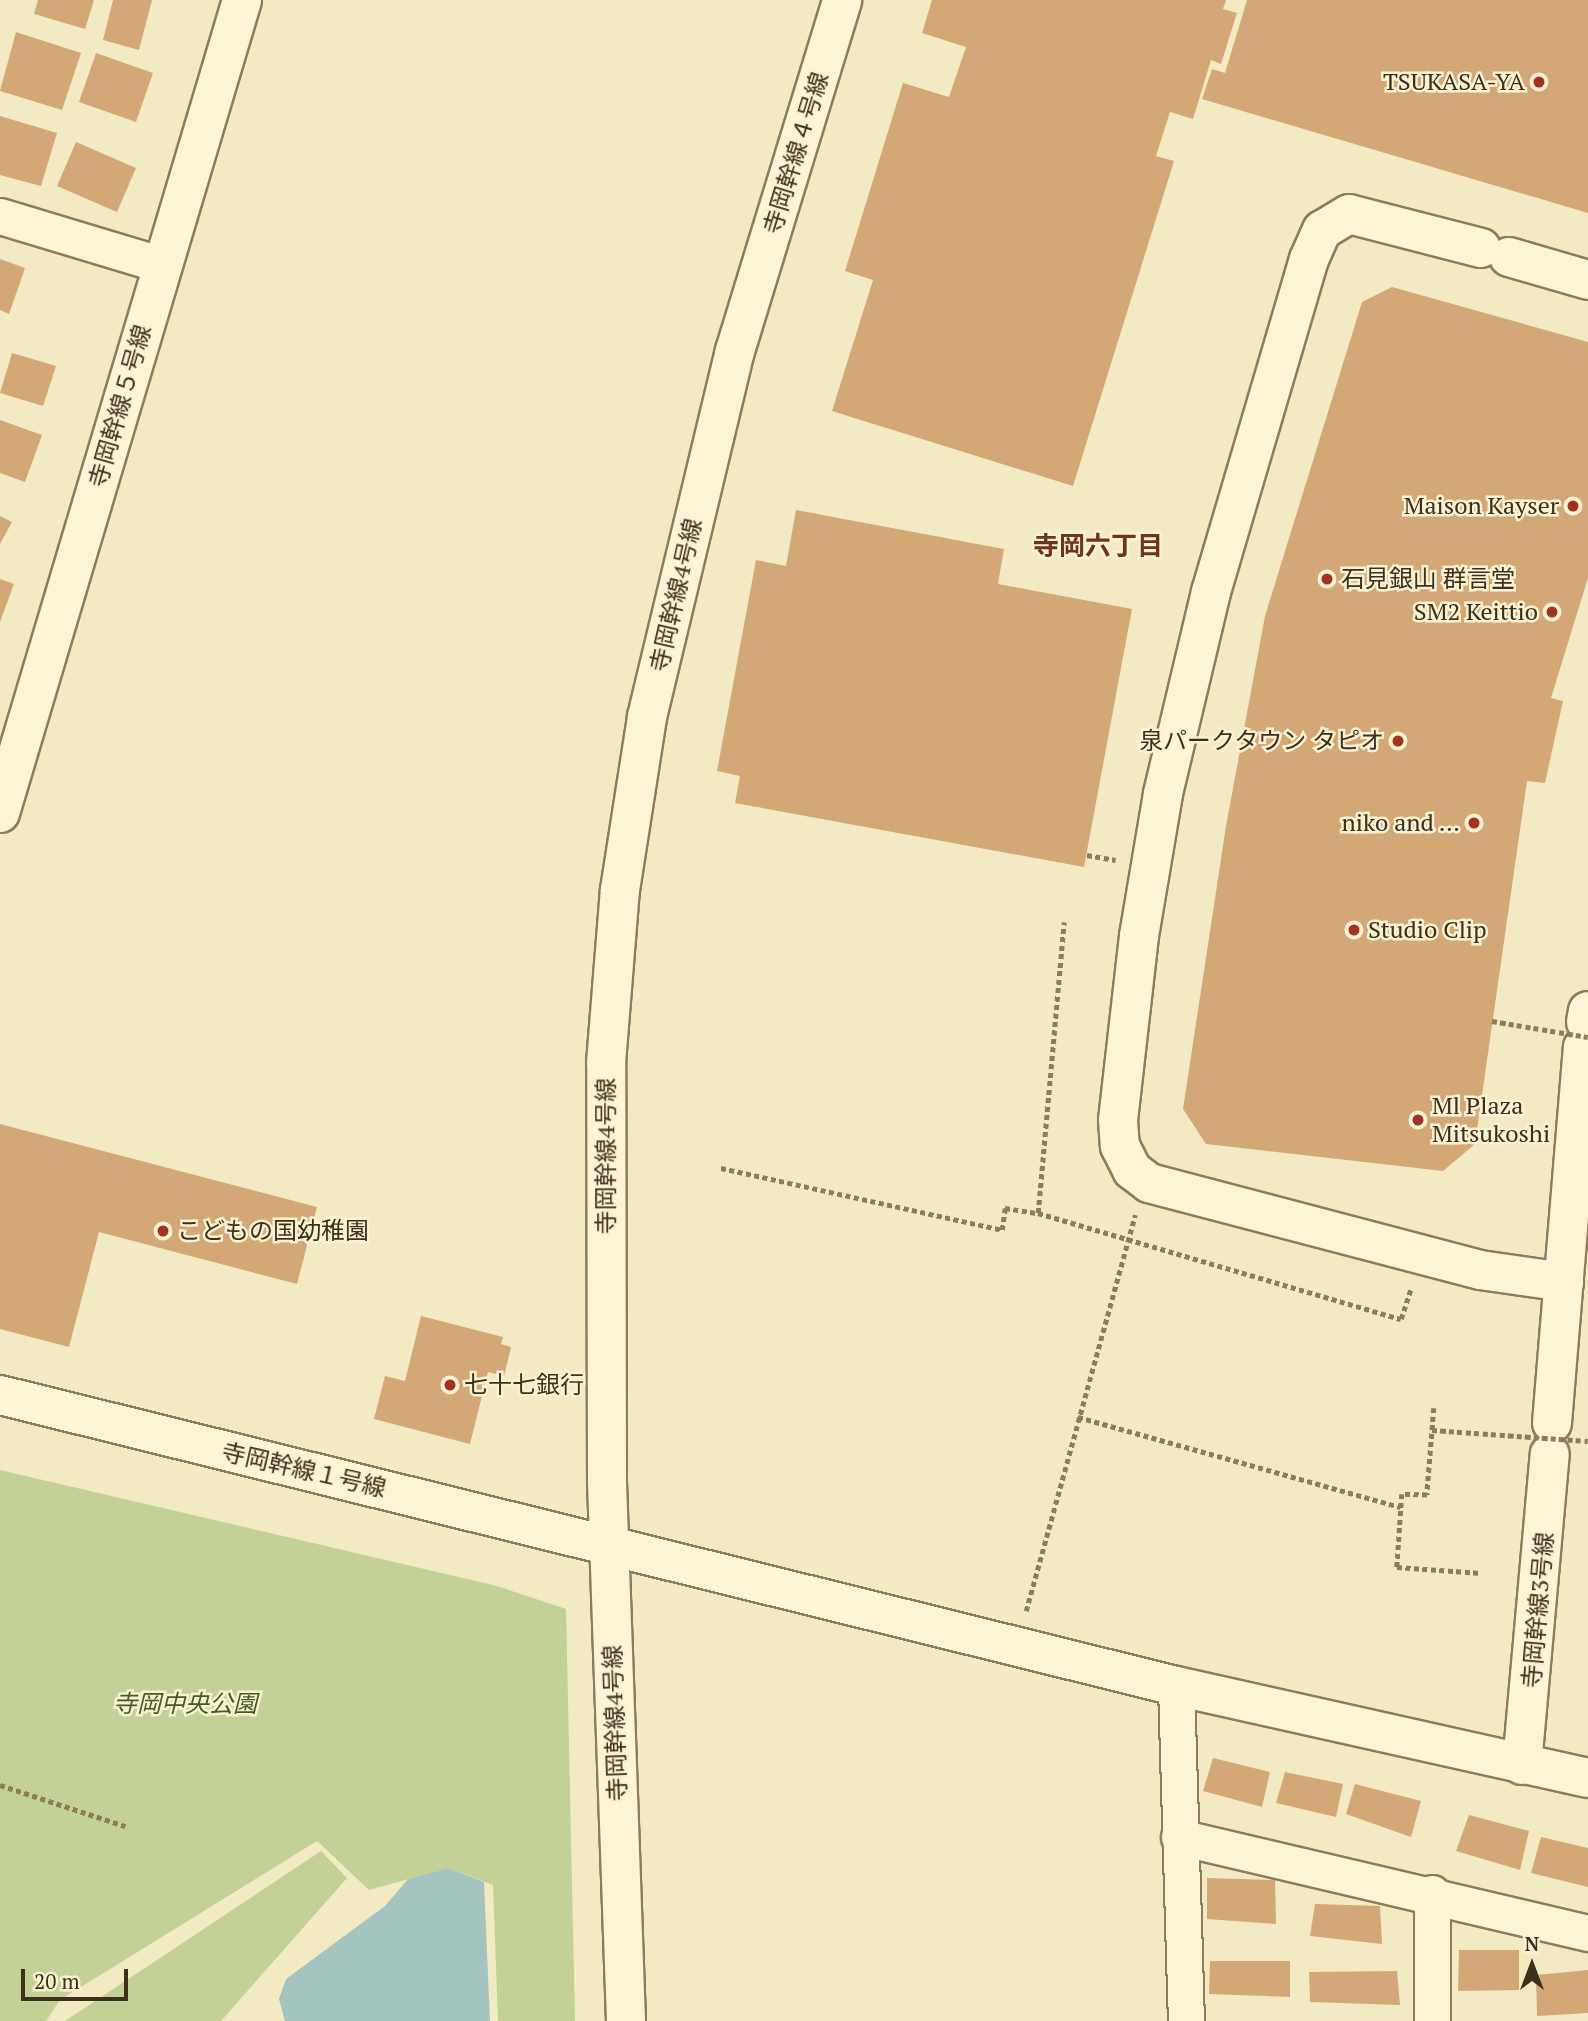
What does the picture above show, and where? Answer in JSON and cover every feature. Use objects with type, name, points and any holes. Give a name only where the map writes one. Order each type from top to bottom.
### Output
[{"type":"street","name":"寺岡幹線５号線","points":[[0,813],[242,0]]},
{"type":"street","name":"寺岡幹線４号線","points":[[749,306],[842,0]]},
{"type":"street","points":[[1564,1282],[1480,1270],[1149,1183],[1132,1170],[1120,1146],[1118,1120],[1140,925],[1163,794],[1211,592],[1317,240],[1334,220],[1349,214],[1495,252],[1588,280]]},
{"type":"street","points":[[0,216],[162,265]]},
{"type":"street","name":"寺岡幹線4号線","points":[[626,2021],[608,1543],[606,1063],[620,890],[647,717],[749,306]]},
{"type":"street","name":"寺岡幹線3号線","points":[[1522,1765],[1586,1029]]},
{"type":"street","name":"寺岡幹線１号線","points":[[0,1395],[608,1543],[1176,1686],[1588,1778]]},
{"type":"street","points":[[1176,1686],[1186,2021]]},
{"type":"street","points":[[1179,1837],[1432,1893],[1588,1933]]},
{"type":"street","points":[[1432,1893],[1432,2021]]},
{"type":"path","points":[[1087,855],[1120,860]]},
{"type":"path","points":[[1038,1213],[1065,922]]},
{"type":"path","points":[[1492,1021],[1586,1029]]},
{"type":"path","points":[[721,1168],[1002,1230],[1005,1208],[1038,1213],[1401,1319],[1409,1292]]},
{"type":"path","points":[[1025,1616],[1135,1217]]},
{"type":"path","points":[[1434,1408],[1427,1495],[1402,1494],[1397,1567],[1481,1573]]},
{"type":"path","points":[[1078,1417],[1401,1507]]},
{"type":"path","points":[[1432,1430],[1588,1441]]},
{"type":"path","points":[[0,1785],[125,1826]]},
{"type":"green space","name":"寺岡中央公園","points":[[0,1470],[497,1586],[566,1609],[575,2021],[498,2021],[493,1885],[448,1868],[369,1890],[317,1841],[60,2000],[46,2021],[0,2021]]},
{"type":"green space","points":[[321,1851],[347,1878],[221,2021],[65,2021]]},
{"type":"water","points":[[448,1868],[484,1882],[490,2021],[285,2021],[279,1999],[286,1979],[385,1906],[408,1879]]},
{"type":"building","points":[[38,0],[94,0],[85,29],[34,14]]},
{"type":"building","points":[[113,0],[152,0],[139,50],[103,40]]},
{"type":"building","points":[[932,0],[1226,0],[1223,9],[1237,13],[1221,64],[1211,60],[1193,119],[1170,112],[1156,156],[1174,161],[1073,486],[832,411],[873,280],[845,271],[903,83],[949,97],[966,47],[922,33]]},
{"type":"building","points":[[1247,0],[1588,0],[1588,213],[1202,99],[1212,69],[1225,73]]},
{"type":"building","points":[[16,32],[81,53],[62,110],[0,91]]},
{"type":"building","points":[[96,53],[153,73],[136,122],[79,102]]},
{"type":"building","points":[[0,116],[57,133],[41,186],[0,175]]},
{"type":"building","points":[[76,142],[136,168],[117,212],[57,186]]},
{"type":"building","points":[[0,259],[25,268],[9,314],[0,310]]},
{"type":"building","name":"泉パークタウン タピオ","points":[[1392,287],[1588,342],[1588,578],[1551,698],[1563,701],[1545,783],[1527,781],[1475,1144],[1443,1171],[1206,1144],[1183,1109],[1226,826],[1265,616],[1362,302]]},
{"type":"building","points":[[12,353],[56,366],[43,406],[0,393]]},
{"type":"building","points":[[0,420],[42,435],[25,482],[0,473]]},
{"type":"building","points":[[796,510],[1004,549],[998,584],[1132,609],[1084,867],[735,803],[740,776],[717,771],[756,560],[786,566]]},
{"type":"building","points":[[0,516],[12,522],[0,544]]},
{"type":"building","points":[[0,579],[14,584],[0,622]]},
{"type":"building","points":[[0,1124],[317,1207],[297,1284],[99,1232],[69,1347],[0,1329]]},
{"type":"building","points":[[421,1316],[503,1337],[501,1344],[511,1347],[504,1376],[488,1372],[470,1444],[374,1419],[385,1376],[405,1381]]},
{"type":"building","points":[[1213,1758],[1270,1772],[1262,1807],[1203,1791]]},
{"type":"building","points":[[1285,1772],[1343,1784],[1336,1817],[1276,1803]]},
{"type":"building","points":[[1355,1784],[1421,1801],[1411,1837],[1346,1814]]},
{"type":"building","points":[[1469,1815],[1529,1831],[1520,1870],[1456,1851]]},
{"type":"building","points":[[1541,1837],[1588,1848],[1588,1887],[1531,1873]]},
{"type":"building","points":[[1207,1878],[1275,1880],[1276,1924],[1207,1919]]},
{"type":"building","points":[[1315,1904],[1380,1906],[1382,1944],[1310,1936]]},
{"type":"building","points":[[1459,1950],[1519,1950],[1519,1990],[1458,1991]]},
{"type":"building","points":[[1210,1961],[1290,1961],[1290,1997],[1209,1994]]},
{"type":"building","points":[[1588,1970],[1588,2013],[1537,2016],[1536,1975]]},
{"type":"building","points":[[1397,1971],[1400,2005],[1310,2002],[1309,1972]]},
{"type":"place","name":"TSUKASA-YA","points":[[1539,82]]},
{"type":"place","name":"Maison Kayser","points":[[1573,506]]},
{"type":"place","name":"石見銀山 群言堂","points":[[1327,579]]},
{"type":"place","name":"SM2 Keittio","points":[[1552,612]]},
{"type":"place","name":"泉パークタウン タピオ","points":[[1398,741]]},
{"type":"place","name":"niko and ...","points":[[1474,823]]},
{"type":"place","name":"Studio Clip","points":[[1354,930]]},
{"type":"place","name":"Ml Plaza Mitsukoshi","points":[[1418,1120]]},
{"type":"place","name":"こどもの国幼稚園","points":[[163,1231]]},
{"type":"place","name":"七十七銀行","points":[[450,1385]]},
{"type":"district","name":"寺岡六丁目","points":[[1098,546]]}]
